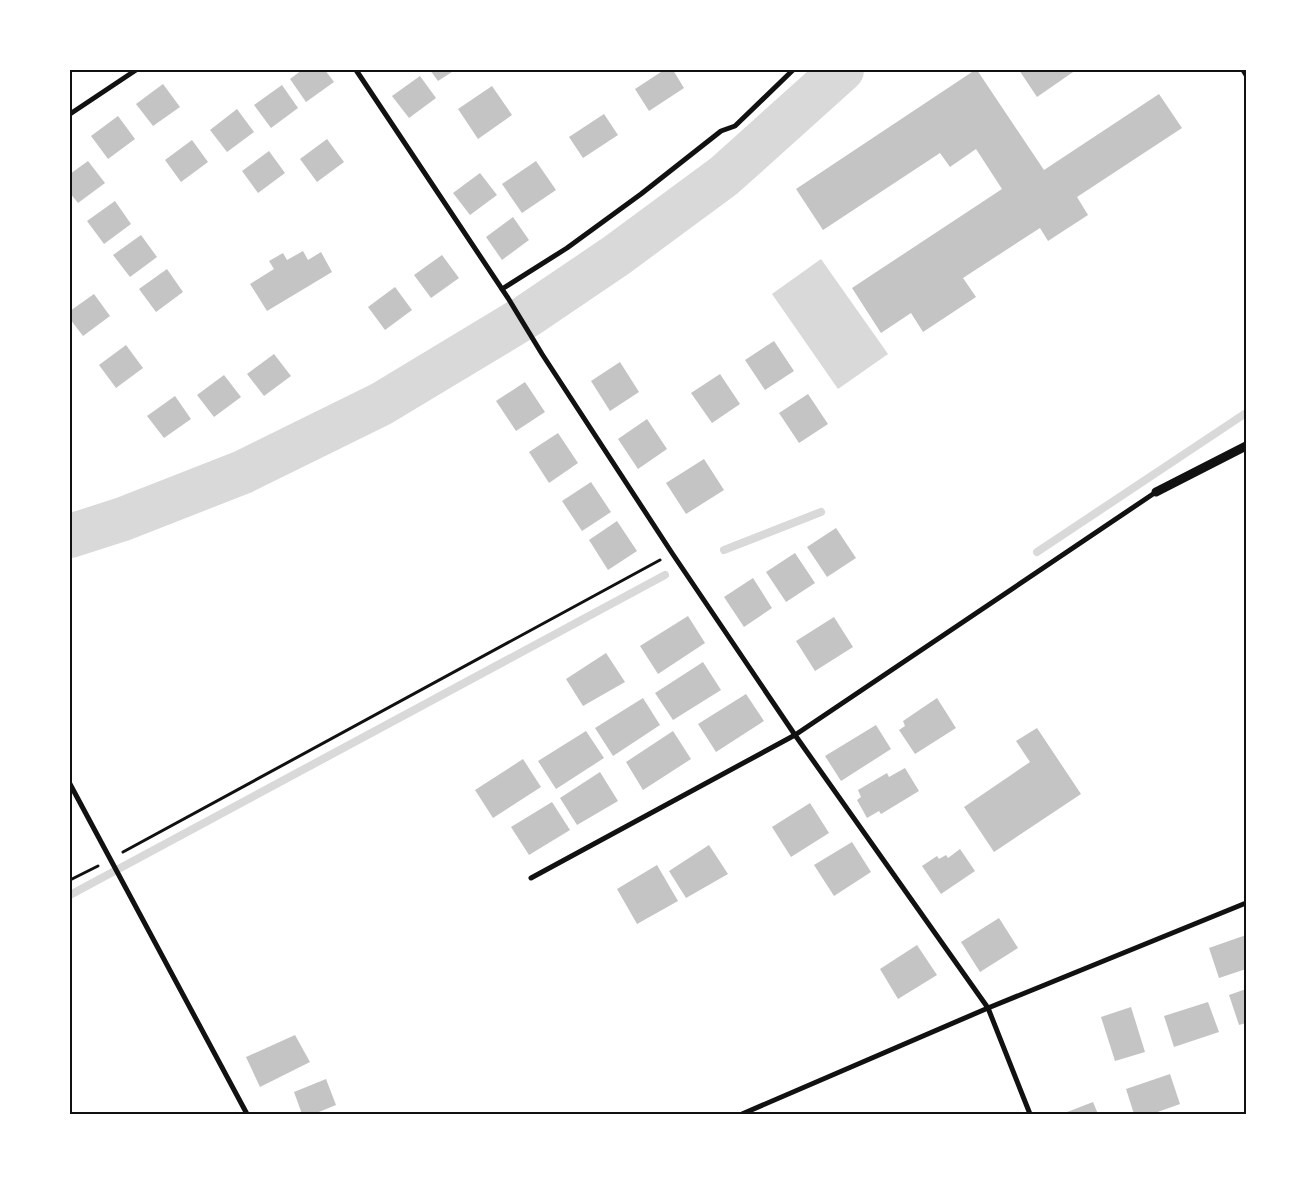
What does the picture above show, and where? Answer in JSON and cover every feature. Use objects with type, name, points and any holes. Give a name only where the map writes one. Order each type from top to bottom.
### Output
[{"type":"street","points":[[70,114],[136,70]]},
{"type":"street","points":[[356,70],[508,298],[542,354],[672,553],[795,735],[988,1008],[1030,1114]]},
{"type":"street","points":[[502,289],[567,248],[641,194],[721,131],[735,126],[792,70]]},
{"type":"street","points":[[1243,70],[1246,74]]},
{"type":"street","points":[[530,878],[795,735],[1156,492],[1246,446]]},
{"type":"street","points":[[70,784],[247,1114]]},
{"type":"street","points":[[742,1114],[988,1008],[1246,903]]},
{"type":"path","points":[[70,880],[112,861],[672,553]]},
{"type":"shaded area","points":[[821,259],[888,354],[838,389],[772,294]]},
{"type":"building","points":[[302,70],[325,70],[334,82],[306,102],[290,79]]},
{"type":"building","points":[[430,70],[455,70],[438,81]]},
{"type":"building","points":[[664,70],[673,70],[684,88],[649,111],[635,89]]},
{"type":"building","points":[[977,70],[1044,170],[1159,94],[1182,128],[1077,197],[1088,215],[1048,241],[1040,228],[963,278],[976,297],[923,332],[911,313],[881,333],[852,288],[1002,189],[976,149],[950,167],[940,153],[823,230],[796,189]]},
{"type":"building","points":[[1019,70],[1076,70],[1037,97]]},
{"type":"building","points":[[420,76],[436,98],[409,118],[392,96]]},
{"type":"building","points":[[163,84],[180,107],[153,126],[136,104]]},
{"type":"building","points":[[282,85],[298,108],[271,128],[254,105]]},
{"type":"building","points":[[492,86],[512,115],[478,139],[458,109]]},
{"type":"building","points":[[237,109],[254,132],[227,152],[210,130]]},
{"type":"building","points":[[604,114],[618,135],[583,158],[569,137]]},
{"type":"building","points":[[118,116],[135,139],[108,159],[91,136]]},
{"type":"building","points":[[327,139],[344,162],[317,182],[300,159]]},
{"type":"building","points":[[192,140],[208,162],[181,182],[165,160]]},
{"type":"building","points":[[269,151],[285,173],[258,193],[242,171]]},
{"type":"building","points":[[88,161],[105,183],[78,203],[70,193],[70,174]]},
{"type":"building","points":[[536,161],[556,190],[522,213],[502,184]]},
{"type":"building","points":[[480,173],[497,195],[470,215],[453,193]]},
{"type":"building","points":[[115,201],[131,224],[104,244],[87,221]]},
{"type":"building","points":[[513,217],[529,240],[502,260],[486,237]]},
{"type":"building","points":[[141,235],[157,257],[130,277],[113,255]]},
{"type":"building","points":[[303,251],[308,260],[321,252],[332,272],[267,311],[250,284],[274,269],[269,261],[283,253],[287,260]]},
{"type":"building","points":[[442,255],[459,278],[431,298],[414,275]]},
{"type":"building","points":[[167,269],[183,292],[156,312],[139,289]]},
{"type":"building","points":[[395,287],[412,310],[385,330],[368,307]]},
{"type":"building","points":[[94,294],[110,316],[83,336],[70,319],[70,311]]},
{"type":"building","points":[[774,341],[794,371],[765,390],[745,360]]},
{"type":"building","points":[[126,345],[143,368],[116,388],[99,365]]},
{"type":"building","points":[[274,354],[291,376],[264,396],[247,374]]},
{"type":"building","points":[[620,362],[639,392],[610,411],[591,381]]},
{"type":"building","points":[[720,374],[740,404],[712,423],[691,393]]},
{"type":"building","points":[[224,375],[241,397],[214,417],[197,395]]},
{"type":"building","points":[[525,382],[545,412],[516,431],[496,401]]},
{"type":"building","points":[[808,394],[828,424],[799,443],[779,413]]},
{"type":"building","points":[[175,396],[191,419],[164,438],[147,416]]},
{"type":"building","points":[[647,419],[667,449],[638,469],[618,439]]},
{"type":"building","points":[[558,433],[578,463],[549,483],[529,452]]},
{"type":"building","points":[[704,459],[724,490],[686,514],[666,483]]},
{"type":"building","points":[[591,482],[611,512],[582,531],[562,501]]},
{"type":"building","points":[[617,521],[637,551],[608,570],[589,540]]},
{"type":"building","points":[[836,528],[856,558],[827,577],[807,547]]},
{"type":"building","points":[[795,553],[815,583],[786,602],[766,572]]},
{"type":"building","points":[[753,578],[772,608],[744,627],[724,597]]},
{"type":"building","points":[[688,616],[705,643],[658,674],[640,646]]},
{"type":"building","points":[[834,617],[853,647],[815,671],[796,641]]},
{"type":"building","points":[[606,653],[625,682],[583,706],[566,679]]},
{"type":"building","points":[[703,662],[721,690],[673,720],[655,693]]},
{"type":"building","points":[[746,694],[764,721],[716,752],[698,724]]},
{"type":"building","points":[[643,698],[660,725],[613,756],[595,728]]},
{"type":"building","points":[[937,698],[956,728],[915,754],[899,730],[905,726],[903,721]]},
{"type":"building","points":[[876,725],[891,749],[841,781],[825,756]]},
{"type":"building","points":[[1037,728],[1081,794],[994,852],[964,807],[1030,762],[1016,741]]},
{"type":"building","points":[[586,731],[604,758],[556,789],[538,761]]},
{"type":"building","points":[[673,731],[691,759],[643,790],[626,762]]},
{"type":"building","points":[[523,759],[541,787],[493,818],[475,790]]},
{"type":"building","points":[[905,768],[919,791],[881,814],[879,811],[867,818],[857,800],[861,797],[858,790],[887,773],[889,777]]},
{"type":"building","points":[[600,772],[618,801],[577,825],[560,798]]},
{"type":"building","points":[[552,802],[570,830],[529,855],[511,827]]},
{"type":"building","points":[[810,803],[829,833],[791,857],[772,827]]},
{"type":"building","points":[[852,842],[871,872],[834,896],[814,865]]},
{"type":"building","points":[[709,845],[728,874],[686,898],[669,871]]},
{"type":"building","points":[[960,849],[975,871],[941,894],[922,866],[937,856],[939,859],[946,855],[948,858]]},
{"type":"building","points":[[657,865],[678,901],[637,924],[617,889]]},
{"type":"building","points":[[999,918],[1018,948],[980,972],[961,942]]},
{"type":"building","points":[[1246,935],[1246,969],[1219,978],[1209,948]]},
{"type":"building","points":[[917,945],[937,975],[898,999],[880,969]]},
{"type":"building","points":[[1246,989],[1246,1023],[1239,1025],[1229,995]]},
{"type":"building","points":[[1208,1002],[1219,1032],[1174,1047],[1164,1016]]},
{"type":"building","points":[[1131,1007],[1145,1052],[1115,1061],[1101,1017]]},
{"type":"building","points":[[295,1035],[310,1062],[260,1087],[246,1057]]},
{"type":"building","points":[[1170,1074],[1180,1104],[1152,1114],[1134,1114],[1126,1089]]},
{"type":"building","points":[[326,1079],[336,1105],[314,1114],[302,1114],[294,1092]]},
{"type":"building","points":[[1093,1102],[1098,1114],[1062,1114]]},
{"type":"waterway","points":[[70,536],[123,519],[243,472],[381,404],[527,316],[617,255],[724,176],[842,70]]},
{"type":"waterway","points":[[1037,552],[1246,413]]},
{"type":"waterway","points":[[724,550],[821,512]]},
{"type":"waterway","points":[[70,895],[665,575]]}]
